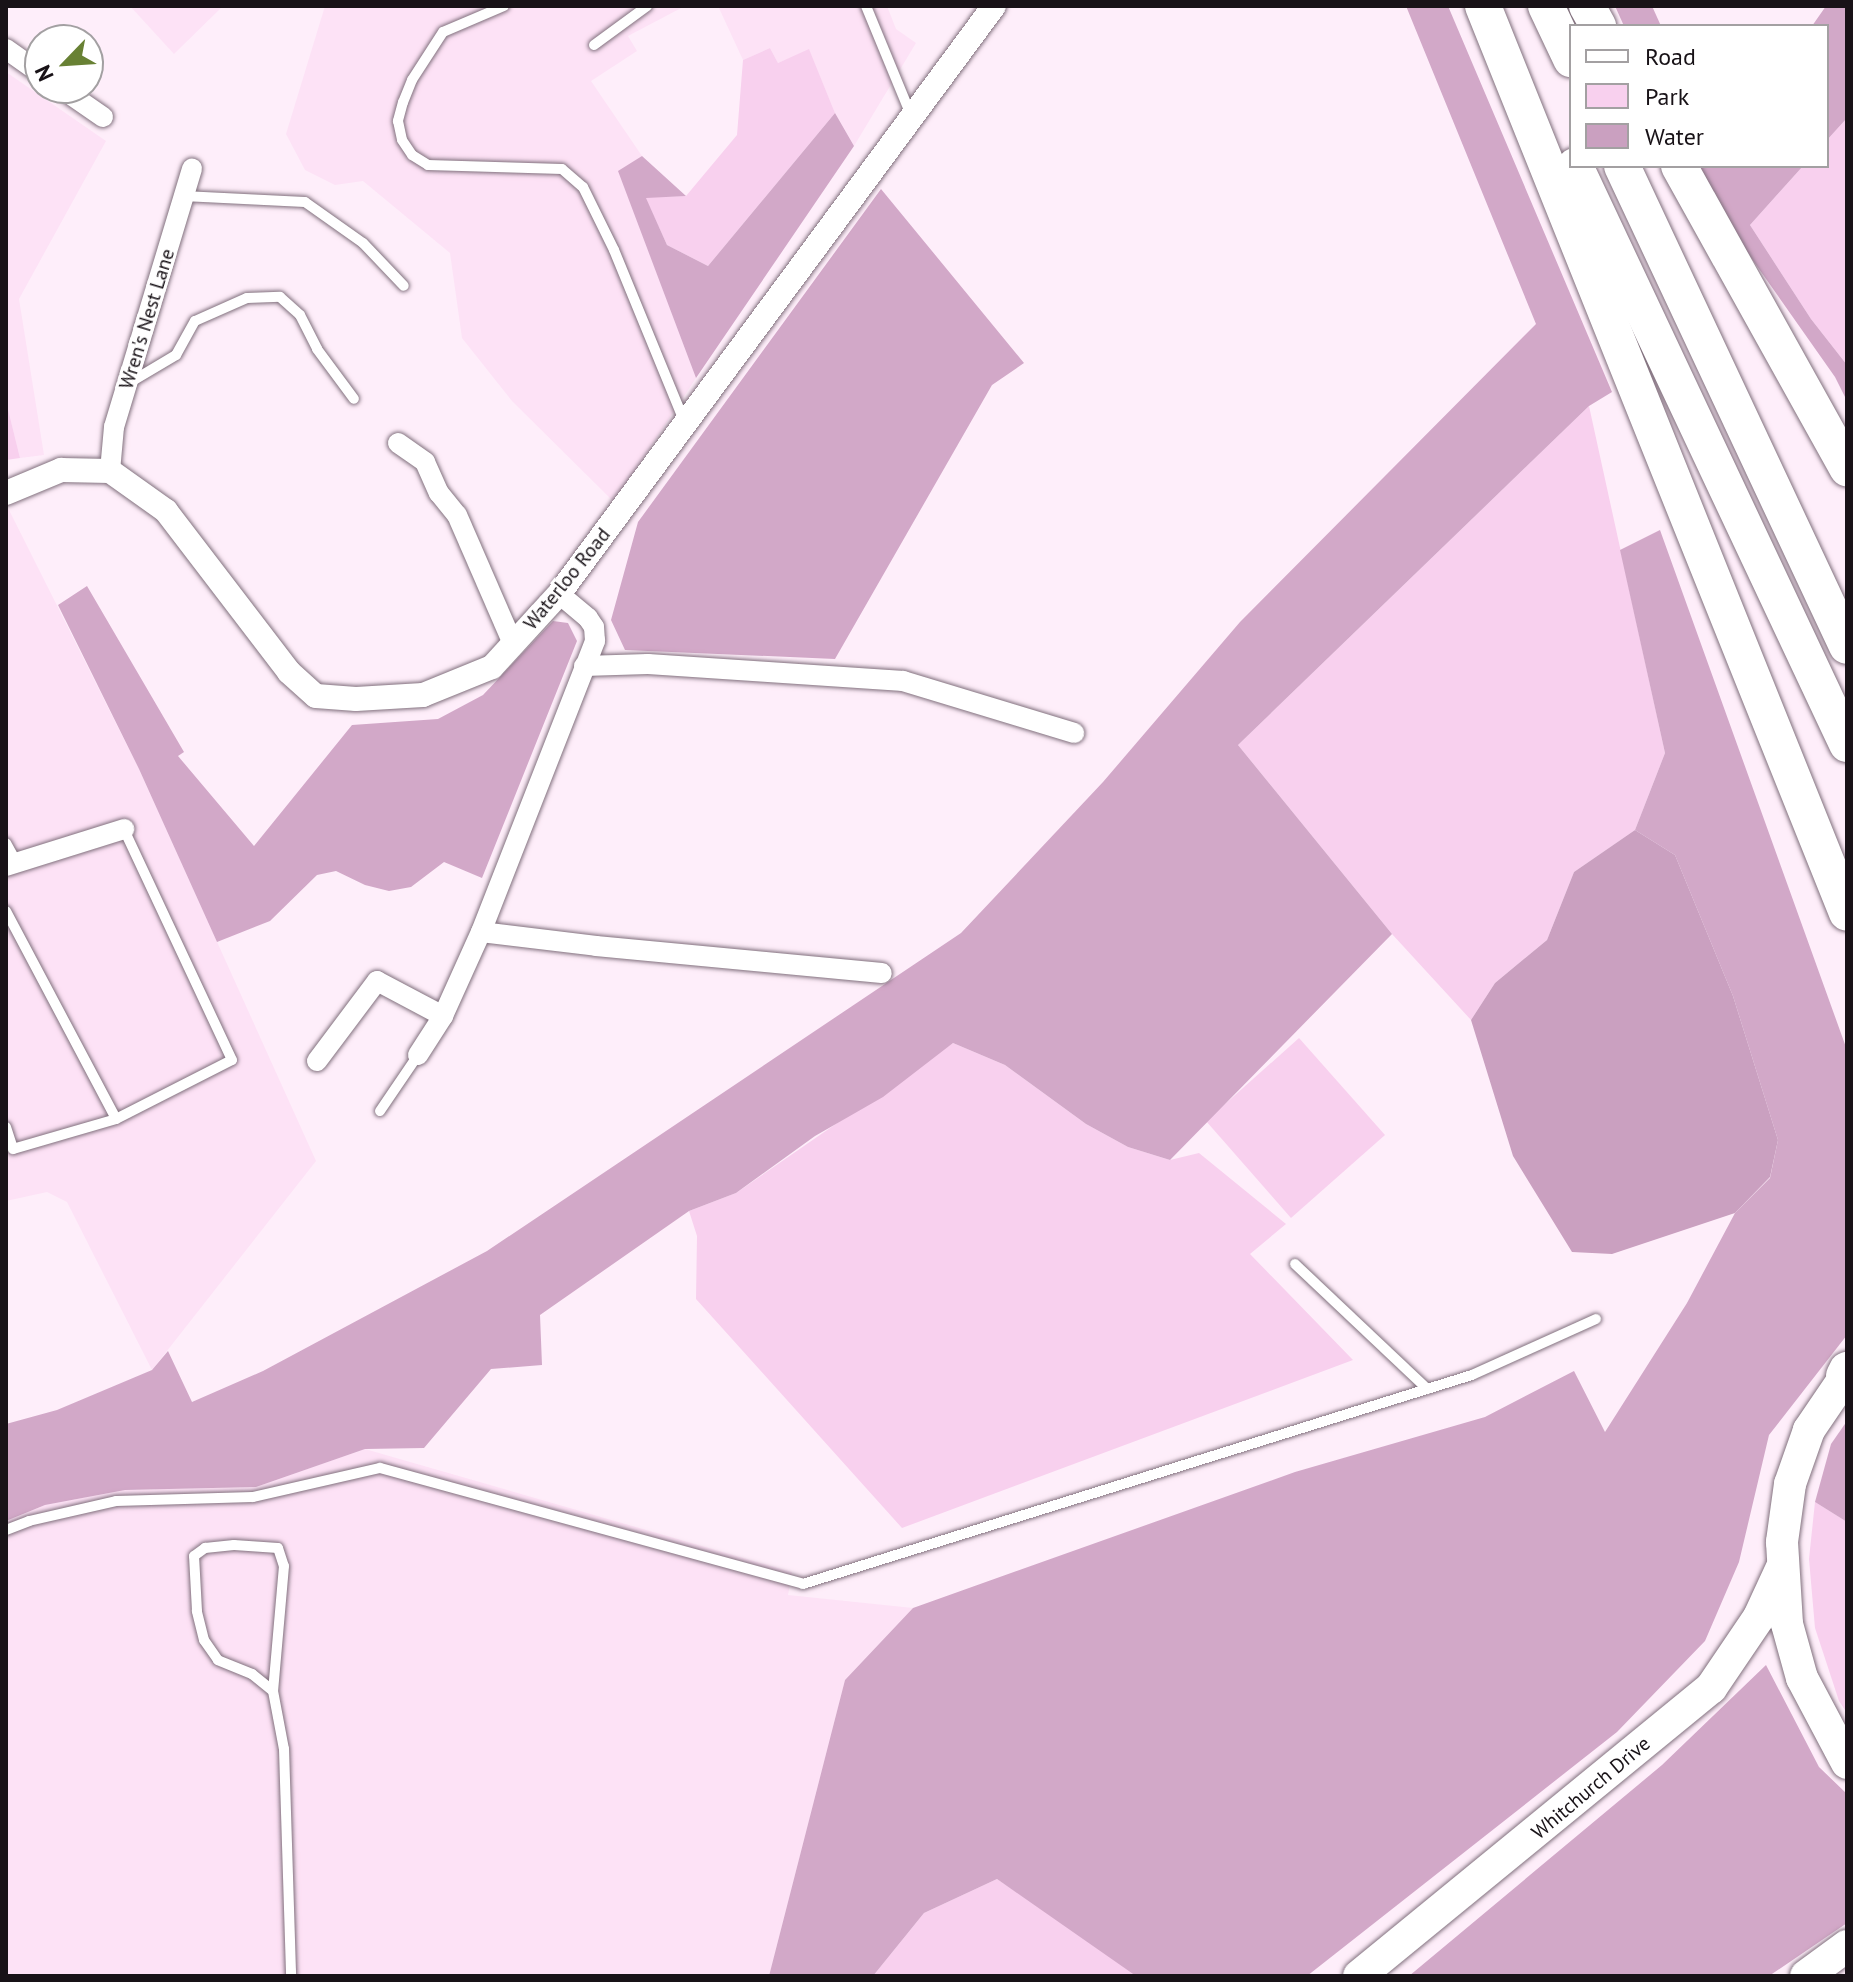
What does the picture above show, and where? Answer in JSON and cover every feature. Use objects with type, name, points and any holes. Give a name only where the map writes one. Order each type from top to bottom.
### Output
[{"type":"highway","points":[[1483,6],[1847,913]]},
{"type":"highway","points":[[1499,6],[1569,154]]},
{"type":"highway","points":[[1546,6],[1569,55]]},
{"type":"highway","points":[[1587,6],[1597,24]]},
{"type":"highway","points":[[1576,168],[1847,744]]},
{"type":"highway","points":[[1623,168],[1847,646]]},
{"type":"highway","points":[[1680,168],[1847,468]]},
{"type":"main road","points":[[1846,1373],[1809,1430],[1790,1484],[1783,1565],[1787,1624],[1802,1678],[1847,1763]]},
{"type":"main road","name":"Whitchurch Drive","points":[[1359,1976],[1711,1688],[1759,1617],[1783,1565]]},
{"type":"main road","points":[[1806,1976],[1847,1946]]},
{"type":"street","name":"Waterloo Road","points":[[110,471],[166,511],[289,672],[316,696],[356,699],[423,695],[492,667],[559,594],[994,6]]},
{"type":"street","points":[[6,49],[24,62]]},
{"type":"street","points":[[84,104],[103,117]]},
{"type":"street","name":"Wren's Nest Lane","points":[[110,471],[114,427],[192,168]]},
{"type":"street","points":[[398,443],[425,462],[439,493],[457,515],[513,644]]},
{"type":"street","points":[[6,493],[61,470],[110,471]]},
{"type":"street","points":[[418,1055],[443,1016],[481,932],[595,641],[594,627],[559,594]]},
{"type":"street","points":[[584,666],[648,664],[903,681],[1074,733]]},
{"type":"street","points":[[12,865],[124,829]]},
{"type":"street","points":[[481,932],[882,973]]},
{"type":"street","points":[[317,1061],[377,981],[443,1016]]},
{"type":"lane","points":[[504,6],[443,32],[412,80],[403,102],[398,121],[402,140],[412,155],[428,165],[562,169],[583,187],[614,250],[685,425]]},
{"type":"lane","points":[[594,45],[647,6]]},
{"type":"lane","points":[[866,6],[912,117]]},
{"type":"lane","points":[[183,196],[253,203],[305,202],[363,243],[404,286]]},
{"type":"lane","points":[[127,384],[176,355],[195,321],[247,298],[280,297],[300,315],[317,349],[354,399]]},
{"type":"lane","points":[[6,1127],[13,1149],[116,1119],[232,1060],[124,829]]},
{"type":"lane","points":[[6,843],[12,865]]},
{"type":"lane","points":[[6,911],[116,1119]]},
{"type":"lane","points":[[380,1111],[418,1055]]},
{"type":"lane","points":[[1295,1264],[1427,1389]]},
{"type":"lane","points":[[6,1530],[29,1521],[116,1501],[253,1497],[380,1468],[803,1584],[1472,1375],[1596,1319]]},
{"type":"lane","points":[[273,1691],[252,1674],[218,1660],[204,1640],[197,1611],[194,1556],[205,1548],[234,1545],[278,1548],[284,1566],[273,1691],[284,1749],[291,1976]]},
{"type":"shaded area","points":[[130,6],[223,6],[174,54]]},
{"type":"shaded area","points":[[325,6],[685,6],[628,36],[637,51],[591,81],[642,156],[619,172],[696,378],[614,502],[512,401],[462,338],[450,253],[363,181],[335,185],[305,170],[286,134]]},
{"type":"shaded area","points":[[718,6],[887,6],[896,29],[916,43],[854,146],[835,113],[809,50],[778,63],[770,48],[743,60]]},
{"type":"shaded area","points":[[1406,6],[1448,6],[1612,392],[1589,406],[1238,745],[1392,934],[1170,1160],[1128,1147],[1086,1124],[1005,1065],[953,1043],[883,1097],[815,1136],[736,1193],[689,1211],[540,1315],[542,1365],[491,1369],[424,1448],[365,1449],[256,1487],[125,1490],[45,1505],[6,1521],[6,1424],[57,1410],[152,1370],[168,1351],[192,1402],[263,1371],[487,1251],[961,933],[1103,782],[1240,622],[1536,324]]},
{"type":"shaded area","points":[[1615,6],[1652,6],[1660,24],[1623,24]]},
{"type":"shaded area","points":[[1826,6],[1847,6],[1847,118],[1829,138],[1829,24],[1813,24]]},
{"type":"shaded area","points":[[6,72],[24,84],[24,104],[52,104],[106,141],[19,299],[44,455],[20,458],[6,401]]},
{"type":"shaded area","points":[[835,113],[854,146],[696,378],[618,171],[642,156],[686,196],[646,198],[667,245],[708,266]]},
{"type":"shaded area","points":[[1699,168],[1801,168],[1750,225],[1811,319],[1847,365],[1847,401],[1835,377],[1733,232]]},
{"type":"shaded area","points":[[881,189],[1024,363],[992,385],[835,659],[625,650],[611,620],[638,522]]},
{"type":"shaded area","points":[[6,504],[139,769],[316,1161],[152,1370],[67,1202],[47,1192],[6,1201]]},
{"type":"shaded area","points":[[1660,530],[1847,1050],[1847,1335],[1769,1435],[1739,1562],[1705,1641],[1617,1732],[1307,1976],[1136,1976],[997,1879],[924,1913],[873,1976],[769,1976],[845,1680],[913,1608],[1295,1472],[1485,1417],[1574,1371],[1605,1432],[1687,1303],[1735,1213],[1770,1178],[1778,1140],[1733,996],[1675,855],[1635,830],[1665,753],[1620,550]]},
{"type":"shaded area","points":[[87,586],[184,752],[178,756],[254,846],[352,725],[438,719],[483,695],[553,621],[568,623],[577,641],[482,878],[444,862],[411,887],[389,891],[365,885],[336,871],[317,875],[270,921],[217,942],[139,769],[58,605]]},
{"type":"shaded area","points":[[1847,1421],[1847,1522],[1815,1502],[1831,1444]]},
{"type":"shaded area","points":[[365,1449],[792,1572],[788,1595],[913,1608],[845,1680],[769,1976],[6,1976],[6,1521],[45,1505],[125,1490],[256,1487]]},
{"type":"shaded area","points":[[1766,1665],[1819,1767],[1847,1794],[1847,1923],[1769,1976],[1409,1976],[1662,1765]]},
{"type":"green space","points":[[770,48],[778,63],[809,49],[835,113],[708,266],[667,245],[645,197],[686,196],[737,135],[743,60]]},
{"type":"green space","points":[[1847,118],[1847,365],[1811,319],[1750,225],[1801,168],[1829,168],[1829,138]]},
{"type":"green space","points":[[6,401],[20,458],[6,460]]},
{"type":"green space","points":[[1589,406],[1665,753],[1635,830],[1574,872],[1547,940],[1495,983],[1471,1020],[1392,934],[1238,745]]},
{"type":"green space","points":[[1299,1038],[1385,1135],[1291,1218],[1206,1121]]},
{"type":"green space","points":[[953,1043],[1005,1065],[1086,1124],[1128,1147],[1170,1160],[1199,1153],[1286,1224],[1250,1254],[1353,1360],[902,1528],[696,1299],[697,1236],[689,1211],[736,1193]]},
{"type":"green space","points":[[1815,1502],[1847,1522],[1847,1713],[1839,1701],[1815,1628],[1809,1559]]},
{"type":"green space","points":[[997,1879],[1138,1974],[873,1976],[924,1913]]},
{"type":"water","points":[[1635,830],[1675,855],[1733,996],[1778,1140],[1770,1177],[1735,1213],[1612,1254],[1572,1252],[1513,1156],[1471,1020],[1495,983],[1547,940],[1574,872]]}]
